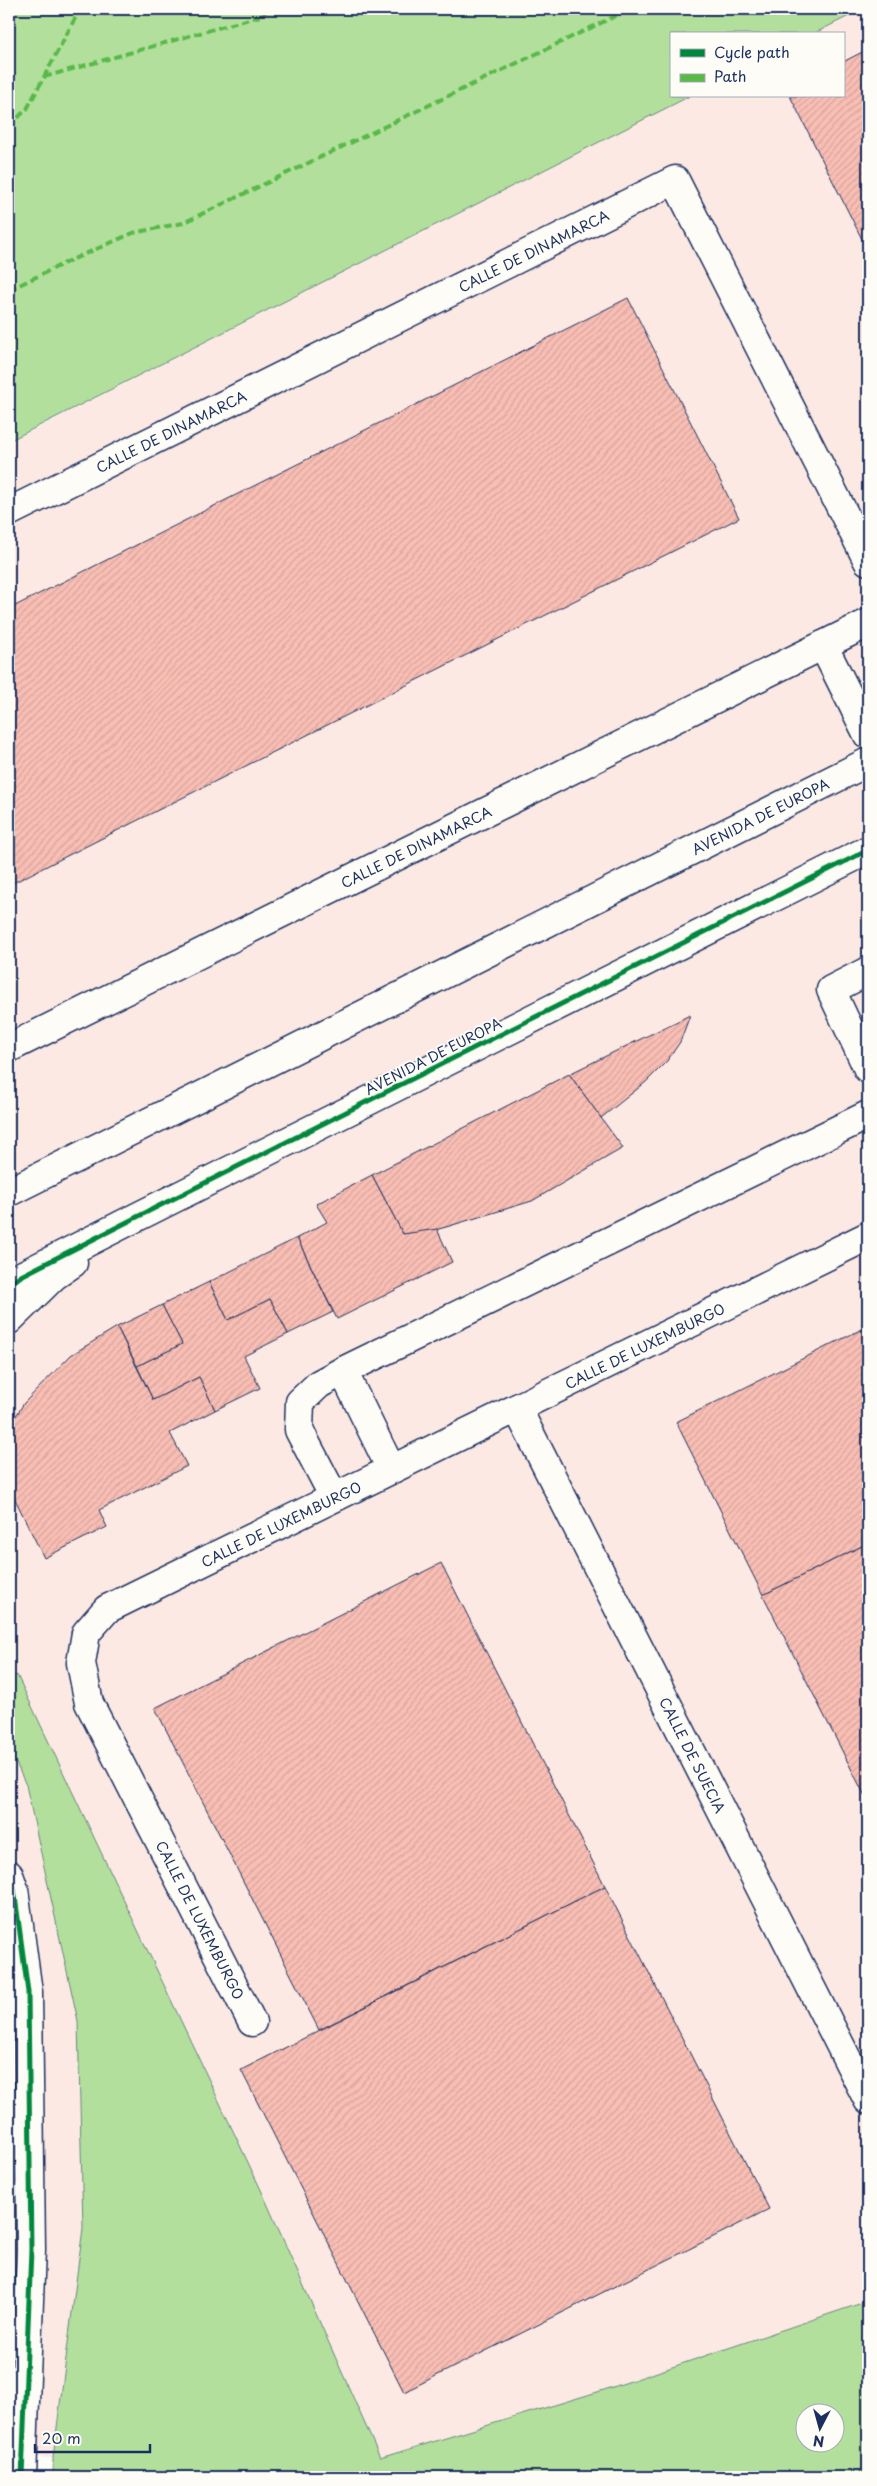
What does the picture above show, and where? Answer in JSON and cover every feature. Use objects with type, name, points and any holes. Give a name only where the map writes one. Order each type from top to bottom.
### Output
[{"type":"street","name":"CALLE DE DINAMARCA","points":[[9,512],[675,180],[868,561]]},
{"type":"street","name":"CALLE DE DINAMARCA","points":[[9,1048],[868,623]]},
{"type":"street","points":[[823,645],[868,734]]},
{"type":"street","name":"AVENIDA DE EUROPA","points":[[9,1192],[868,762]]},
{"type":"street","name":"AVENIDA DE EUROPA","points":[[9,1285],[21,1276],[137,1217],[868,850]]},
{"type":"street","points":[[868,971],[831,990],[868,1069]]},
{"type":"street","points":[[334,1497],[300,1430],[300,1402],[319,1384],[868,1115]]},
{"type":"street","points":[[9,1320],[54,1276],[137,1217]]},
{"type":"street","name":"CALLE DE LUXEMBURGO","points":[[252,2022],[89,1703],[81,1664],[86,1633],[107,1609],[868,1236]]},
{"type":"street","points":[[343,1371],[391,1469]]},
{"type":"street","name":"CALLE DE SUECIA","points":[[516,1408],[868,2100]]},
{"type":"street","points":[[9,1875],[14,1889],[28,1992],[31,2250],[22,2477]]},
{"type":"shaded area","points":[[863,9],[868,9],[868,2301],[604,2390],[380,2458],[53,2458],[9,2456],[9,442],[686,98],[844,98],[844,32],[817,32]]},
{"type":"green space","points":[[9,9],[863,9],[817,32],[670,32],[670,98],[686,98],[9,441]]},
{"type":"green space","points":[[17,1675],[262,2192],[380,2458],[604,2390],[868,2301],[868,2477],[53,2477],[53,2458],[83,2228],[78,2021],[26,1785],[9,1748],[9,1678]]},
{"type":"building","points":[[868,49],[868,251],[791,98],[844,98],[844,61]]},
{"type":"building","points":[[628,298],[739,518],[9,885],[9,609]]},
{"type":"building","points":[[690,1015],[680,1042],[667,1061],[646,1082],[601,1118],[569,1074]]},
{"type":"building","points":[[569,1074],[623,1148],[532,1201],[424,1233],[403,1234],[372,1175]]},
{"type":"building","points":[[372,1175],[403,1234],[437,1229],[452,1262],[337,1319],[297,1238],[327,1222],[316,1204]]},
{"type":"building","points":[[297,1238],[333,1312],[288,1334],[270,1299],[228,1320],[209,1282]]},
{"type":"building","points":[[209,1282],[228,1320],[270,1299],[288,1334],[244,1356],[260,1388],[215,1410],[199,1377],[153,1400],[137,1366],[182,1344],[162,1305]]},
{"type":"building","points":[[162,1305],[182,1344],[137,1366],[117,1327]]},
{"type":"building","points":[[868,1326],[868,1543],[763,1595],[676,1422]]},
{"type":"building","points":[[117,1327],[153,1400],[199,1377],[215,1410],[170,1433],[187,1466],[99,1510],[107,1527],[44,1558],[9,1487],[9,1427],[24,1403],[71,1355]]},
{"type":"building","points":[[868,1543],[868,1802],[763,1595]]},
{"type":"building","points":[[441,1563],[605,1886],[319,2030],[155,1708]]},
{"type":"building","points":[[605,1886],[769,2209],[404,2392],[241,2070]]},
{"type":"marked path","points":[[9,126],[27,109],[80,9]]},
{"type":"marked path","points":[[44,77],[260,16],[268,9]]},
{"type":"marked path","points":[[9,290],[133,233],[183,223],[630,9]]},
{"type":"cycle path","points":[[9,1285],[21,1276],[137,1217],[868,850]]},
{"type":"cycle path","points":[[9,1875],[14,1889],[28,1992],[31,2250],[22,2477]]}]
